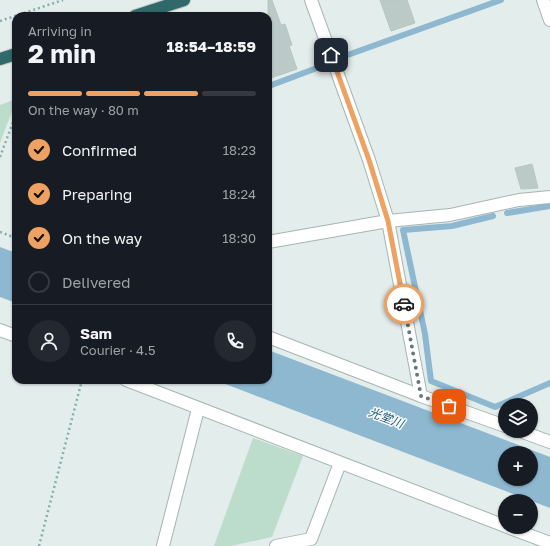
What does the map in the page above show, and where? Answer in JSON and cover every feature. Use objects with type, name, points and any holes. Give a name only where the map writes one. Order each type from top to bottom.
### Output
[{"type":"highway","points":[[146,12],[172,2],[184,0]]},
{"type":"highway","points":[[0,59],[12,55]]},
{"type":"street","points":[[311,0],[369,160],[388,221],[421,396]]},
{"type":"street","points":[[543,0],[550,20]]},
{"type":"street","points":[[272,241],[388,221],[450,215],[519,200],[550,197]]},
{"type":"street","points":[[0,330],[12,334]]},
{"type":"street","points":[[272,339],[421,396],[498,424]]},
{"type":"street","points":[[136,384],[498,524]]},
{"type":"street","points":[[163,546],[198,409]]},
{"type":"street","points":[[538,438],[550,442]]},
{"type":"street","points":[[276,546],[312,539],[340,463]]},
{"type":"street","points":[[524,534],[548,543]]},
{"type":"path","points":[[27,12],[63,0]]},
{"type":"path","points":[[0,21],[12,17]]},
{"type":"path","points":[[0,157],[12,125]]},
{"type":"path","points":[[0,232],[12,236]]},
{"type":"path","points":[[39,546],[81,384]]},
{"type":"green space","points":[[12,100],[12,112],[0,143],[0,105]]},
{"type":"green space","points":[[253,438],[303,456],[272,537],[231,546],[214,546]]},
{"type":"water","points":[[0,247],[12,252],[12,302],[0,297]]},
{"type":"water","name":"光堂川","points":[[272,352],[521,446],[498,446],[498,486],[538,486],[538,452],[550,457],[550,508],[538,503],[538,494],[513,494],[225,384],[272,384]]},
{"type":"building","points":[[268,0],[272,0],[281,25],[285,24],[292,45],[289,46],[297,69],[272,78],[272,12],[268,12]]},
{"type":"building","points":[[380,0],[407,0],[415,23],[391,31]]},
{"type":"building","points":[[532,164],[538,188],[521,189],[515,168]]},
{"type":"waterway","points":[[342,57],[501,0]]},
{"type":"waterway","points":[[272,85],[325,65]]},
{"type":"waterway","points":[[507,213],[550,206]]},
{"type":"waterway","points":[[493,216],[452,226],[403,230],[425,334],[431,381],[495,407],[550,383]]},
{"type":"way so far","points":[[404,304],[421,396],[449,406]]},
{"type":"route","points":[[331,55],[369,160],[388,221],[404,304]]}]
